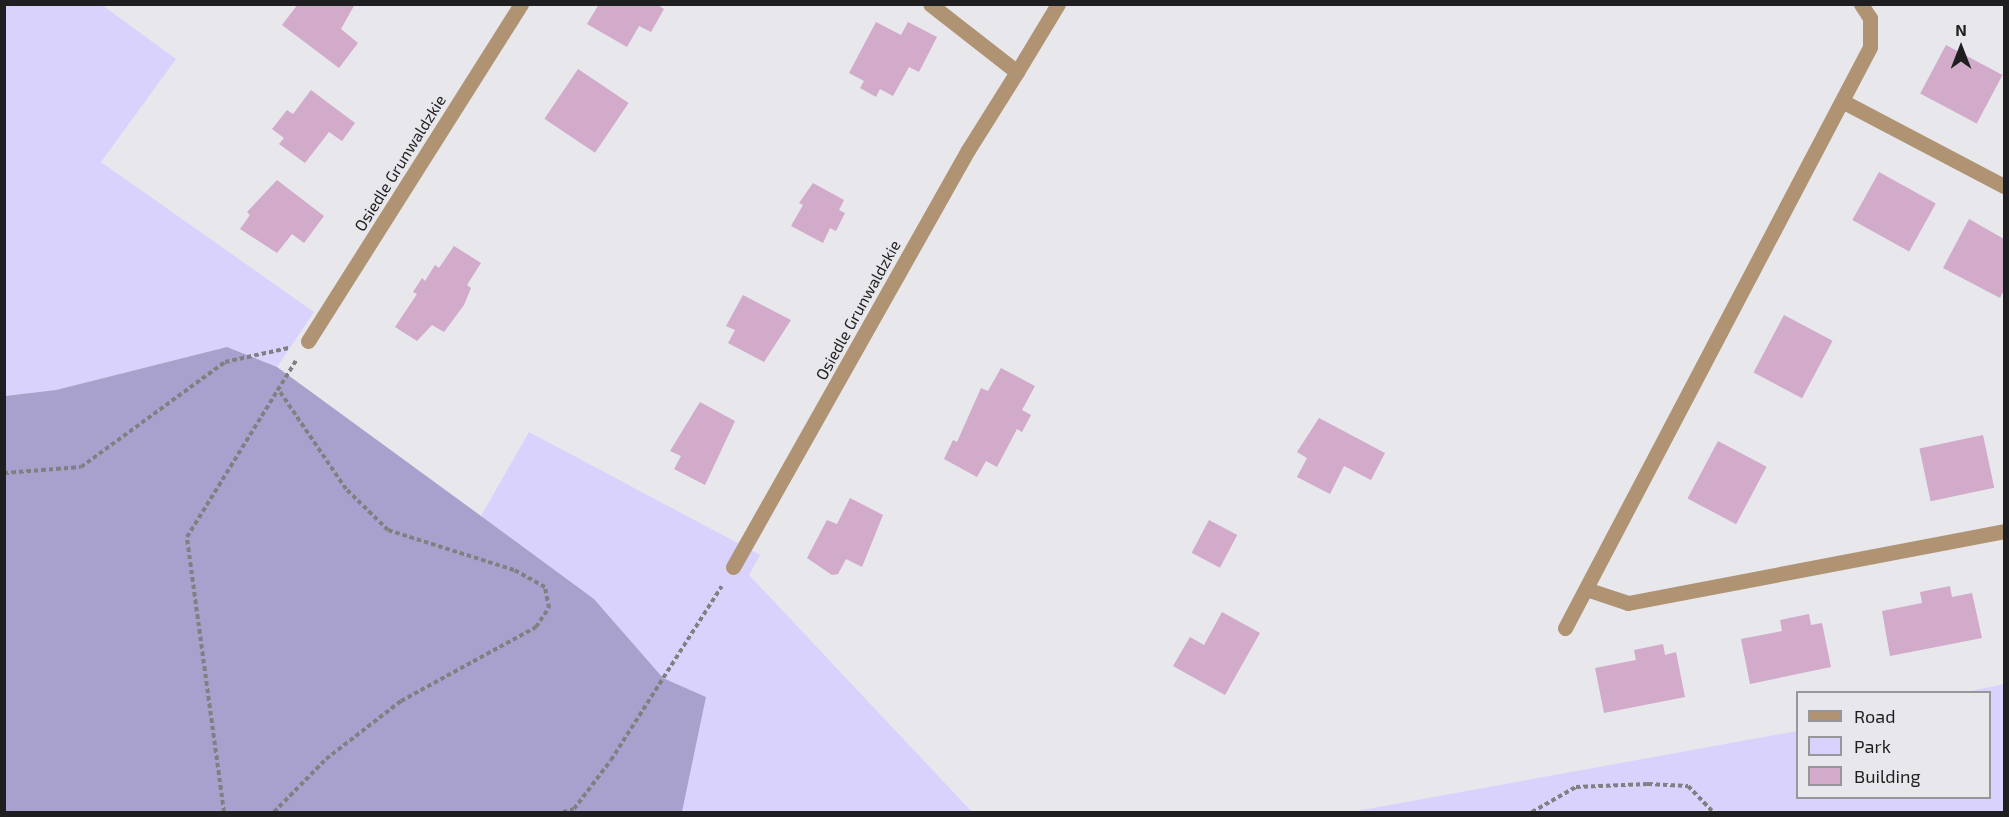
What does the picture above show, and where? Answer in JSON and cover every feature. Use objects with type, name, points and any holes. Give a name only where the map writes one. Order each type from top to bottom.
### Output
[{"type":"street","name":"Osiedle Grunwaldzkie","points":[[308,341],[521,4]]},
{"type":"street","points":[[930,4],[1017,72]]},
{"type":"street","name":"Osiedle Grunwaldzkie","points":[[733,567],[968,150],[1058,4]]},
{"type":"street","points":[[1565,628],[1870,47],[1870,18],[1861,4]]},
{"type":"street","points":[[1842,101],[2004,186]]},
{"type":"street","points":[[1586,589],[1628,603],[2004,531]]},
{"type":"path","points":[[224,813],[187,537],[308,341]]},
{"type":"path","points":[[4,473],[81,467],[225,362],[266,355],[308,341]]},
{"type":"path","points":[[274,813],[326,759],[401,701],[536,627],[549,608],[545,587],[514,570],[388,530],[346,489],[278,389]]},
{"type":"path","points":[[563,813],[574,809],[611,760],[733,567]]},
{"type":"path","points":[[1532,813],[1576,787],[1648,784],[1688,786],[1713,813]]},
{"type":"green space","points":[[4,5],[102,5],[176,59],[101,162],[314,312],[277,367],[227,347],[56,390],[5,396]]},
{"type":"green space","points":[[529,432],[760,555],[749,575],[972,812],[682,812],[706,697],[663,678],[594,599],[481,516]]},
{"type":"green space","points":[[2004,684],[2004,812],[1351,812],[1796,731],[1796,799],[1991,799],[1991,691],[1972,691]]},
{"type":"shaded area","points":[[227,347],[277,367],[481,516],[594,599],[663,678],[706,697],[682,812],[5,812],[5,396],[56,390]]},
{"type":"building","points":[[298,4],[355,4],[341,29],[358,43],[339,68],[282,25]]},
{"type":"building","points":[[599,4],[656,4],[664,9],[651,32],[639,26],[627,47],[587,24]]},
{"type":"building","points":[[876,22],[901,35],[908,22],[937,37],[919,72],[909,67],[893,96],[880,89],[876,97],[860,88],[864,81],[849,73]]},
{"type":"building","points":[[1946,45],[2003,75],[1977,124],[1920,94]]},
{"type":"building","points":[[578,69],[629,103],[595,153],[544,119]]},
{"type":"building","points":[[311,90],[355,123],[342,141],[329,132],[305,163],[279,144],[284,138],[272,129],[287,110],[293,114]]},
{"type":"building","points":[[1879,172],[1936,204],[1909,252],[1852,220]]},
{"type":"building","points":[[277,180],[324,216],[304,243],[292,234],[277,253],[240,229],[250,215],[247,212]]},
{"type":"building","points":[[813,183],[844,200],[839,210],[845,213],[836,231],[830,228],[823,243],[791,226],[803,205],[799,203]]},
{"type":"building","points":[[1969,219],[2004,239],[2004,290],[2000,298],[1943,268]]},
{"type":"building","points":[[454,246],[481,263],[467,285],[471,288],[464,305],[444,332],[432,325],[417,341],[395,327],[417,294],[413,292],[422,278],[425,281],[435,265],[439,268]]},
{"type":"building","points":[[743,295],[791,320],[764,362],[728,343],[735,330],[726,326]]},
{"type":"building","points":[[1784,315],[1833,341],[1802,398],[1753,372]]},
{"type":"building","points":[[1001,368],[1035,386],[1022,410],[1031,415],[1022,432],[1017,429],[997,467],[986,461],[977,477],[944,459],[953,440],[957,442],[981,388],[988,391]]},
{"type":"building","points":[[700,402],[735,421],[705,485],[674,469],[681,456],[670,451]]},
{"type":"building","points":[[1319,418],[1385,453],[1371,480],[1344,466],[1330,494],[1297,477],[1307,458],[1297,452]]},
{"type":"building","points":[[1983,435],[1994,488],[1931,501],[1919,449]]},
{"type":"building","points":[[1718,441],[1767,467],[1736,524],[1687,498]]},
{"type":"building","points":[[850,498],[883,515],[862,567],[846,559],[838,574],[832,575],[807,558],[827,520],[837,524]]},
{"type":"building","points":[[1209,520],[1237,535],[1220,568],[1192,553]]},
{"type":"building","points":[[1950,586],[1952,597],[1972,593],[1982,638],[1890,656],[1882,611],[1922,603],[1920,592]]},
{"type":"building","points":[[1222,612],[1260,633],[1225,695],[1173,666],[1190,637],[1204,645]]},
{"type":"building","points":[[1809,614],[1811,625],[1822,623],[1831,667],[1750,684],[1741,639],[1782,631],[1780,620]]},
{"type":"building","points":[[1663,644],[1665,655],[1676,652],[1685,697],[1604,713],[1595,668],[1636,660],[1634,650]]}]
